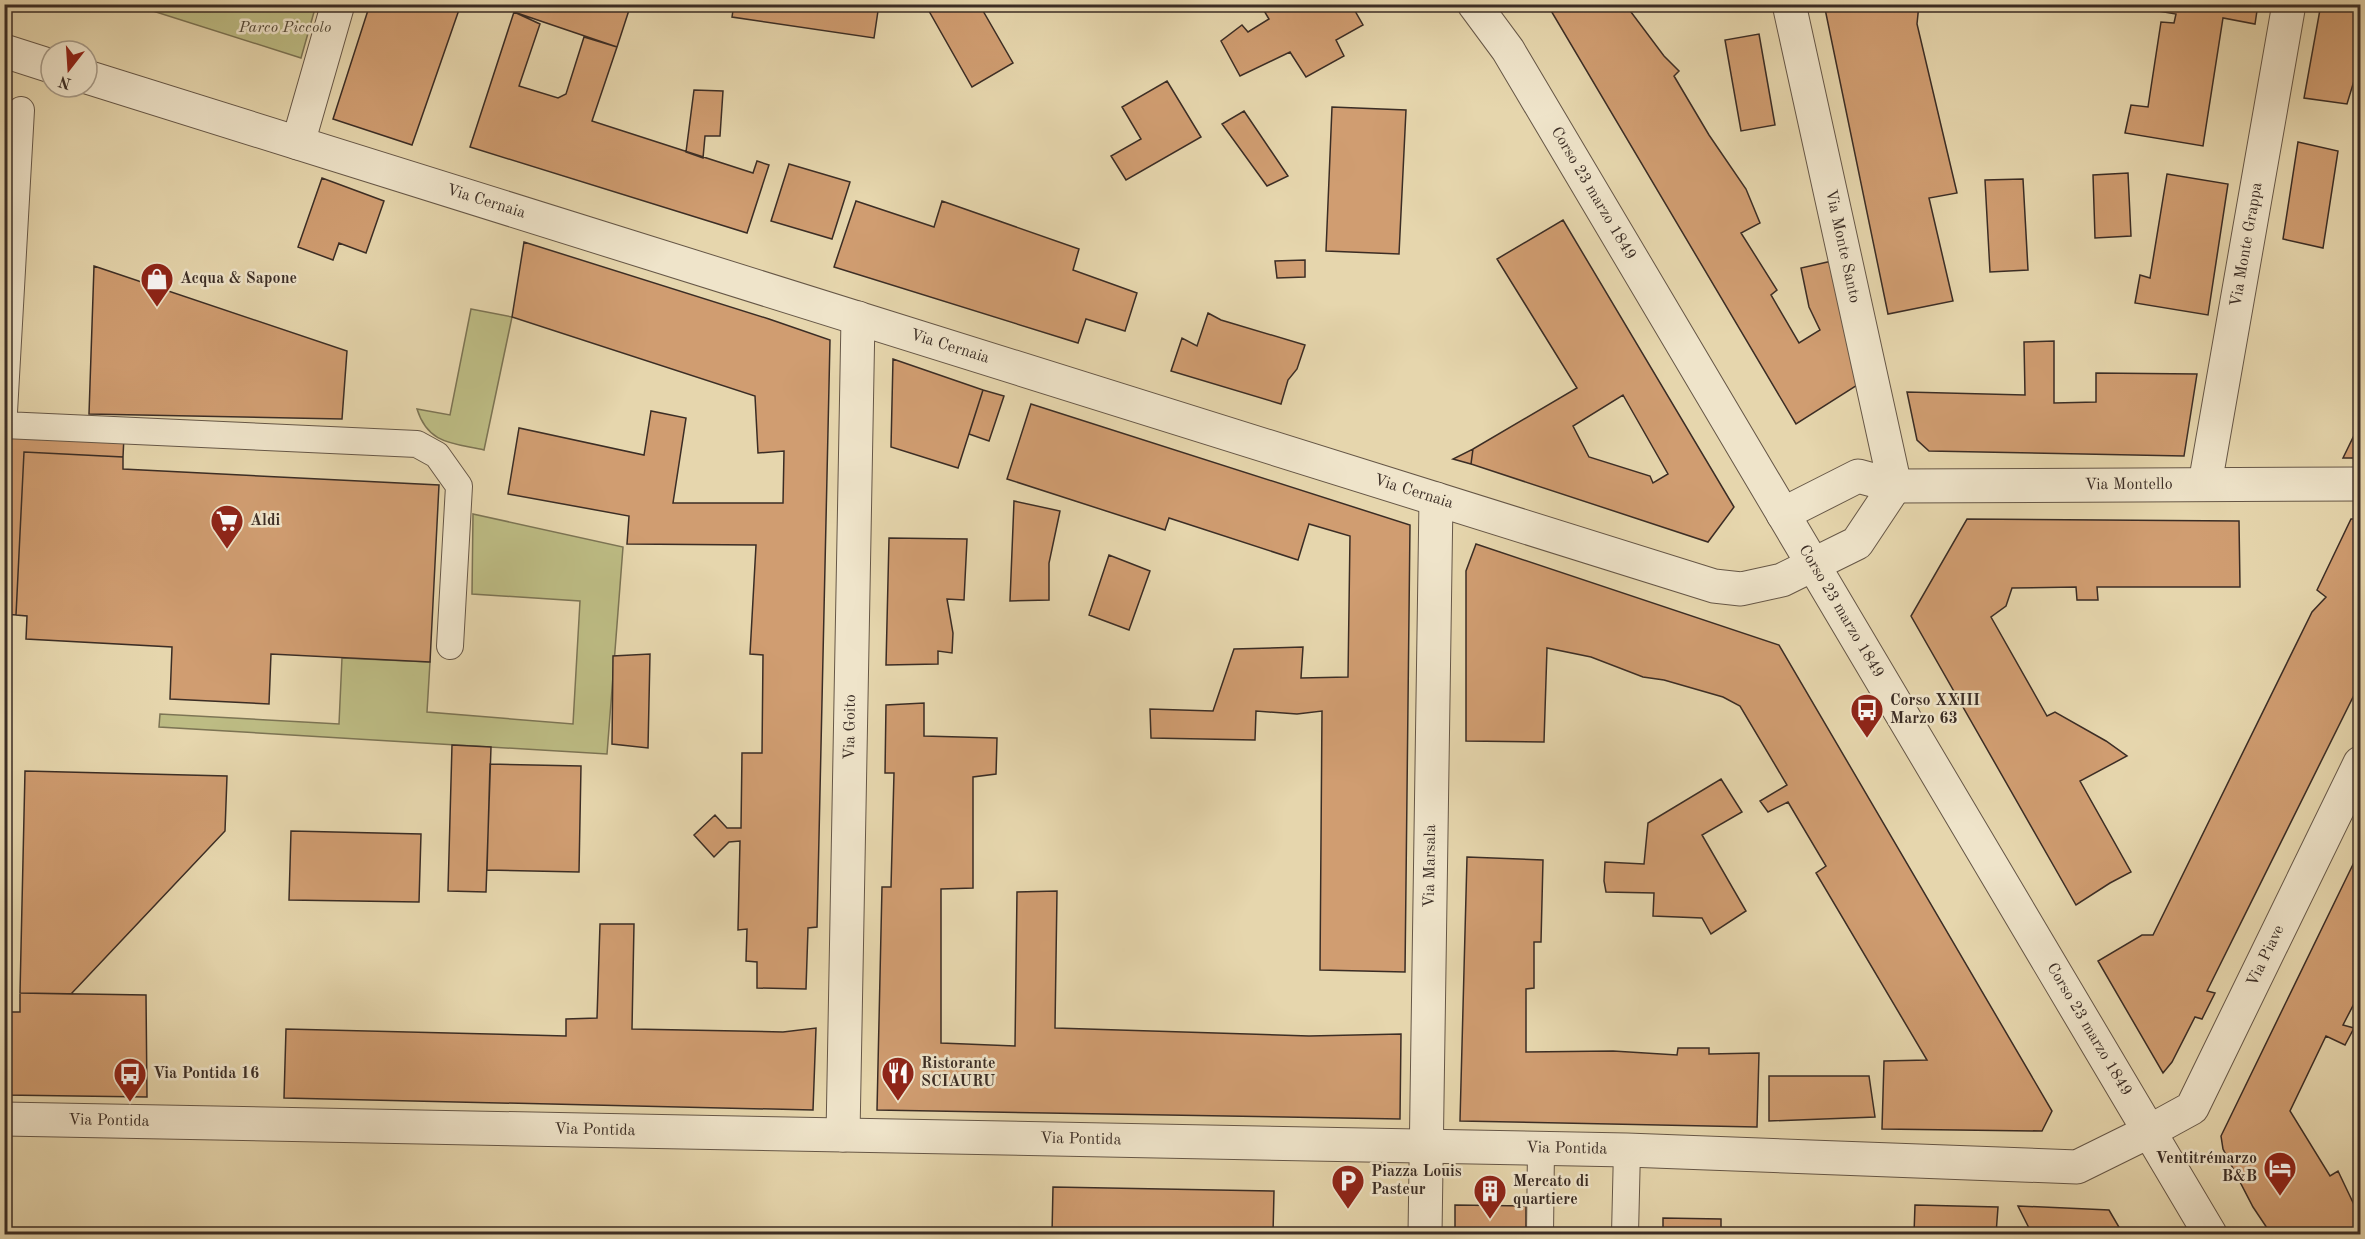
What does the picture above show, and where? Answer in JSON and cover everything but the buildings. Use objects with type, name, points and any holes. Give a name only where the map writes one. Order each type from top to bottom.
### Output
[{"type":"street","points":[[298,143],[338,4]]},
{"type":"street","name":"Corso 23 marzo 1849","points":[[1474,4],[1508,50],[2210,1234]]},
{"type":"street","name":"Corso 23 marzo 1849","points":[[1495,4],[1508,50]]},
{"type":"street","name":"Via Monte Santo","points":[[1789,4],[1895,486]]},
{"type":"street","name":"Via Monte Grappa","points":[[2205,484],[2289,4]]},
{"type":"street","points":[[4,51],[39,62]]},
{"type":"street","name":"Via Cernaia","points":[[99,81],[1714,586],[1741,589],[1782,580],[1814,565]]},
{"type":"street","name":"Via Goito","points":[[843,1135],[858,318]]},
{"type":"street","name":"Via Montello","points":[[1783,514],[1858,476],[1895,486],[2361,484]]},
{"type":"street","points":[[1814,565],[1857,543],[1895,486]]},
{"type":"street","name":"Via Marsala","points":[[1425,1234],[1436,499]]},
{"type":"street","name":"Via Piave","points":[[2150,1131],[2192,1108],[2361,763]]},
{"type":"street","name":"Via Pontida","points":[[4,1119],[1541,1148],[2077,1167],[2150,1131]]},
{"type":"lane","points":[[4,412],[21,110]]},
{"type":"lane","points":[[4,425],[417,444],[437,455],[459,486],[450,646]]},
{"type":"lane","points":[[1540,1234],[1541,1148]]},
{"type":"lane","points":[[1625,1234],[1627,1150]]},
{"type":"green space","name":"Parco Piccolo","points":[[134,5],[316,5],[301,58]]},
{"type":"green space","points":[[471,309],[512,317],[484,450],[452,443],[435,436],[422,421],[417,409],[450,415]]},
{"type":"green space","points":[[473,514],[623,547],[607,754],[159,727],[160,714],[339,724],[342,658],[430,662],[427,712],[573,724],[580,601],[472,594]]},
{"type":"place","name":"Acqua & Sapone","points":[[157,308]]},
{"type":"place","name":"Aldi","points":[[227,550]]},
{"type":"place","name":"Corso XXIII Marzo 63","points":[[1867,739]]},
{"type":"place","name":"Ristorante SCIAURU","points":[[898,1102]]},
{"type":"place","name":"Via Pontida 16","points":[[130,1103]]},
{"type":"place","name":"Ventitrémarzo B&B","points":[[2280,1197]]},
{"type":"place","name":"Piazza Louis Pasteur","points":[[1348,1210]]},
{"type":"place","name":"Mercato di quartiere","points":[[1490,1220]]}]
